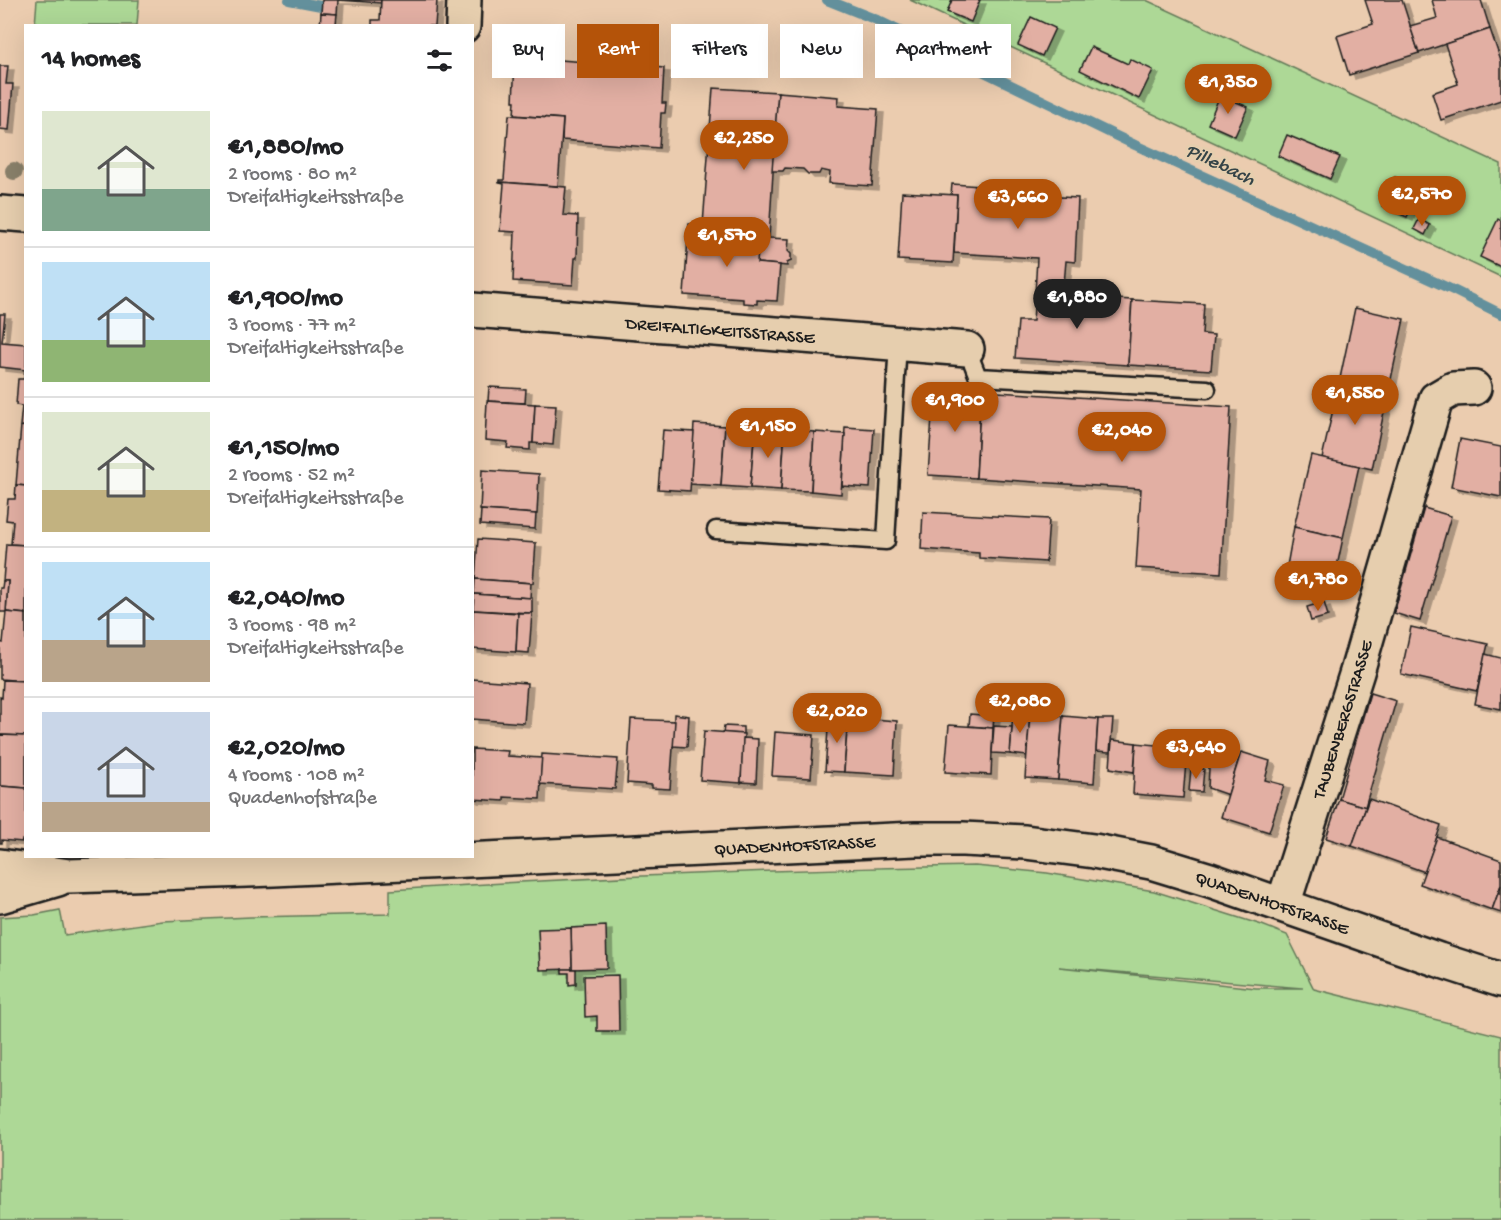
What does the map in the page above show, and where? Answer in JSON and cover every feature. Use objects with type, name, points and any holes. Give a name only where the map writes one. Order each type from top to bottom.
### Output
[{"type":"street","points":[[463,24],[464,0]]},
{"type":"street","points":[[0,213],[24,215]]},
{"type":"street","name":"DREIFALTIGKEITSSTRASSE","points":[[474,310],[967,349]]},
{"type":"street","name":"TAUBENBERGSTRASSE","points":[[1283,905],[1358,672],[1436,399],[1453,389],[1474,388]]},
{"type":"street","name":"QUADENHOFSTRASSE","points":[[474,857],[915,839],[1025,842],[1151,862],[1501,980]]},
{"type":"street","name":"QUADENHOFSTRASSE","points":[[0,866],[263,870],[461,858]]},
{"type":"street","name":"QUADENHOFSTRASSE","points":[[0,896],[69,866]]},
{"type":"lane","points":[[716,530],[886,541],[898,343]]},
{"type":"lane","points":[[967,349],[978,377],[1207,389]]},
{"type":"green space","points":[[37,0],[139,0],[137,24],[35,24]]},
{"type":"green space","points":[[910,0],[1146,0],[1501,164],[1501,277],[1011,47],[1011,24],[961,24]]},
{"type":"green space","points":[[975,866],[1047,873],[1154,891],[1287,935],[1314,989],[1501,1036],[1501,1220],[0,1220],[0,917],[34,915],[60,910],[65,935],[163,921],[390,914],[390,890],[609,877]],"holes":[[[1059,967],[1302,988],[1256,988]]]},
{"type":"building","points":[[322,0],[338,0],[337,14],[321,13]]},
{"type":"building","points":[[338,0],[381,0],[381,3]]},
{"type":"building","points":[[381,0],[437,0],[435,24],[372,24],[372,20],[380,20]]},
{"type":"building","points":[[952,0],[980,0],[971,22],[947,12]]},
{"type":"building","points":[[1365,0],[1402,0],[1419,53],[1349,75],[1337,36],[1373,24]]},
{"type":"building","points":[[1432,0],[1481,0],[1490,29],[1419,53],[1410,26],[1437,18]]},
{"type":"building","points":[[321,13],[337,14],[336,24],[320,24]]},
{"type":"building","points":[[1031,17],[1055,28],[1042,56],[1018,45]]},
{"type":"building","points":[[1490,29],[1501,61],[1501,100],[1441,120],[1432,93],[1458,84],[1445,44]]},
{"type":"building","points":[[1091,47],[1128,64],[1130,59],[1153,70],[1139,99],[1080,70]]},
{"type":"building","points":[[565,60],[577,61],[577,78],[659,78],[659,68],[664,68],[662,103],[666,103],[665,113],[661,113],[659,148],[562,140],[563,119],[514,115],[515,101],[513,101],[514,78],[565,78]]},
{"type":"building","points":[[0,66],[8,66],[6,84],[13,84],[9,130],[0,129]]},
{"type":"building","points":[[713,88],[778,92],[769,238],[789,239],[788,251],[791,254],[791,261],[787,263],[787,266],[757,263],[758,248],[732,246],[733,227],[703,225]]},
{"type":"building","points":[[778,92],[839,97],[838,106],[878,109],[872,186],[829,183],[830,172],[821,170],[819,174],[808,174],[803,169],[785,168],[783,171],[772,171]]},
{"type":"building","points":[[1220,95],[1248,107],[1235,136],[1208,124]]},
{"type":"building","points":[[509,115],[563,119],[558,186],[499,182],[499,180],[504,180]]},
{"type":"building","points":[[1287,135],[1340,157],[1330,179],[1278,156]]},
{"type":"building","points":[[1395,177],[1420,188],[1407,217],[1382,206]]},
{"type":"building","points":[[499,182],[566,187],[563,215],[578,216],[577,258],[575,258],[573,285],[513,281],[515,232],[500,231],[504,184]]},
{"type":"building","points":[[952,184],[1024,189],[1024,195],[1078,198],[1075,262],[1066,261],[1063,296],[1035,294],[1037,258],[954,253],[957,195],[951,195]]},
{"type":"building","points":[[902,192],[957,195],[953,263],[898,260]]},
{"type":"building","points":[[1419,219],[1430,225],[1425,235],[1414,229]]},
{"type":"building","points":[[1498,219],[1501,221],[1501,267],[1480,257]]},
{"type":"building","points":[[689,224],[733,227],[732,246],[758,248],[757,263],[780,265],[777,301],[757,300],[757,304],[743,303],[743,299],[684,295]]},
{"type":"building","points":[[1035,294],[1132,300],[1128,365],[1015,358],[1018,321],[1033,321]]},
{"type":"building","points":[[1132,300],[1204,304],[1202,334],[1214,335],[1211,370],[1128,365]]},
{"type":"building","points":[[1355,308],[1404,319],[1388,393],[1339,383]]},
{"type":"building","points":[[0,314],[5,314],[2,342],[24,344],[24,370],[0,367]]},
{"type":"building","points":[[18,379],[24,379],[24,427],[20,426],[22,406],[16,405]]},
{"type":"building","points":[[1339,383],[1388,393],[1372,469],[1322,458]]},
{"type":"building","points":[[489,387],[526,389],[525,403],[488,401]]},
{"type":"building","points":[[934,388],[981,391],[976,478],[928,475]]},
{"type":"building","points":[[981,391],[1231,407],[1221,573],[1136,568],[1141,489],[976,478]]},
{"type":"building","points":[[487,401],[535,404],[533,443],[530,443],[530,450],[507,448],[508,442],[485,440]]},
{"type":"building","points":[[535,404],[556,405],[553,445],[533,443]]},
{"type":"building","points":[[694,424],[725,426],[721,486],[690,484]]},
{"type":"building","points":[[21,426],[24,427],[24,486],[16,485]]},
{"type":"building","points":[[725,426],[755,428],[750,488],[721,486]]},
{"type":"building","points":[[845,427],[874,429],[870,488],[842,486]]},
{"type":"building","points":[[755,428],[785,430],[781,490],[750,488]]},
{"type":"building","points":[[663,430],[694,432],[690,491],[658,489]]},
{"type":"building","points":[[785,430],[814,432],[811,491],[781,490]]},
{"type":"building","points":[[814,432],[845,434],[841,494],[811,491]]},
{"type":"building","points":[[1460,439],[1501,447],[1501,497],[1451,487]]},
{"type":"building","points":[[1311,455],[1359,466],[1343,538],[1294,527]]},
{"type":"building","points":[[482,470],[539,474],[537,514],[480,510]]},
{"type":"building","points":[[16,485],[24,486],[24,545],[11,544],[13,521],[6,520],[8,499],[15,499]]},
{"type":"building","points":[[1424,508],[1451,516],[1420,621],[1394,613]]},
{"type":"building","points":[[481,510],[536,514],[535,529],[480,525]]},
{"type":"building","points":[[923,512],[1049,519],[1046,562],[979,558],[979,553],[921,549]]},
{"type":"building","points":[[1294,527],[1343,538],[1335,576],[1287,566]]},
{"type":"building","points":[[478,539],[536,543],[533,583],[475,579]]},
{"type":"building","points":[[6,544],[24,545],[24,614],[6,612],[8,581],[3,581]]},
{"type":"building","points":[[475,579],[531,583],[530,598],[474,594]]},
{"type":"building","points":[[3,581],[8,581],[6,612],[0,612],[0,588],[2,588]]},
{"type":"building","points":[[474,594],[532,598],[532,613],[474,610]]},
{"type":"building","points":[[1324,602],[1328,616],[1311,621],[1307,607]]},
{"type":"building","points":[[474,610],[518,613],[516,652],[474,649]]},
{"type":"building","points":[[6,612],[24,614],[24,681],[0,679],[0,642],[3,643]]},
{"type":"building","points":[[518,613],[532,613],[529,653],[516,652]]},
{"type":"building","points":[[1411,627],[1488,644],[1477,691],[1401,674]]},
{"type":"building","points":[[1485,654],[1501,658],[1501,709],[1475,704]]},
{"type":"building","points":[[474,679],[527,683],[524,723],[474,719]]},
{"type":"building","points":[[3,680],[24,681],[24,736],[0,735],[0,697],[2,698]]},
{"type":"building","points":[[1370,693],[1396,701],[1365,807],[1339,799]]},
{"type":"building","points":[[1013,712],[1030,714],[1027,756],[1010,754]]},
{"type":"building","points":[[674,714],[689,716],[687,747],[673,746]]},
{"type":"building","points":[[970,714],[994,716],[993,728],[969,726]]},
{"type":"building","points":[[1030,714],[1063,716],[1058,780],[1025,778]]},
{"type":"building","points":[[829,716],[848,717],[844,772],[825,771]]},
{"type":"building","points":[[1063,716],[1098,719],[1094,783],[1058,780]]},
{"type":"building","points":[[848,717],[897,721],[894,775],[844,772]]},
{"type":"building","points":[[631,719],[675,721],[670,789],[627,783]]},
{"type":"building","points":[[1098,719],[1113,719],[1110,752],[1096,751]]},
{"type":"building","points":[[949,725],[993,728],[991,775],[945,772]]},
{"type":"building","points":[[724,726],[743,727],[743,734],[723,733]]},
{"type":"building","points":[[994,726],[1012,727],[1010,754],[992,753]]},
{"type":"building","points":[[704,731],[744,734],[741,783],[700,780]]},
{"type":"building","points":[[775,732],[814,735],[811,778],[772,776]]},
{"type":"building","points":[[0,735],[24,736],[24,788],[0,786]]},
{"type":"building","points":[[1168,736],[1188,738],[1183,798],[1133,794],[1136,743],[1167,746]]},
{"type":"building","points":[[743,738],[758,739],[756,783],[741,782]]},
{"type":"building","points":[[1112,740],[1136,743],[1134,772],[1110,768]]},
{"type":"building","points":[[474,749],[508,751],[507,756],[542,758],[540,799],[504,797],[504,801],[474,799]]},
{"type":"building","points":[[1210,749],[1239,758],[1228,795],[1208,788]]},
{"type":"building","points":[[1241,752],[1270,761],[1265,780],[1284,785],[1269,832],[1221,817]]},
{"type":"building","points":[[542,754],[618,759],[615,789],[540,784]]},
{"type":"building","points":[[1191,768],[1204,769],[1202,792],[1189,791]]},
{"type":"building","points":[[0,786],[24,788],[24,840],[22,842],[2,840],[0,843]]},
{"type":"building","points":[[1339,799],[1366,807],[1352,846],[1326,838]]},
{"type":"building","points":[[1369,799],[1441,825],[1425,872],[1352,846]]},
{"type":"building","points":[[1437,837],[1501,860],[1501,885],[1492,910],[1420,884]]},
{"type":"building","points":[[1501,885],[1501,913],[1492,910]]},
{"type":"building","points":[[606,926],[607,968],[572,969],[571,928]]},
{"type":"building","points":[[571,928],[572,969],[540,970],[538,929]]},
{"type":"building","points":[[562,969],[576,969],[576,984],[569,985],[569,973],[562,973]]},
{"type":"building","points":[[618,975],[619,1031],[597,1031],[597,1016],[585,1017],[584,976]]},
{"type":"waterway","name":"Pillebach","points":[[289,0],[321,6]]},
{"type":"waterway","name":"Pillebach","points":[[827,0],[877,20],[1135,145],[1501,314]]}]
